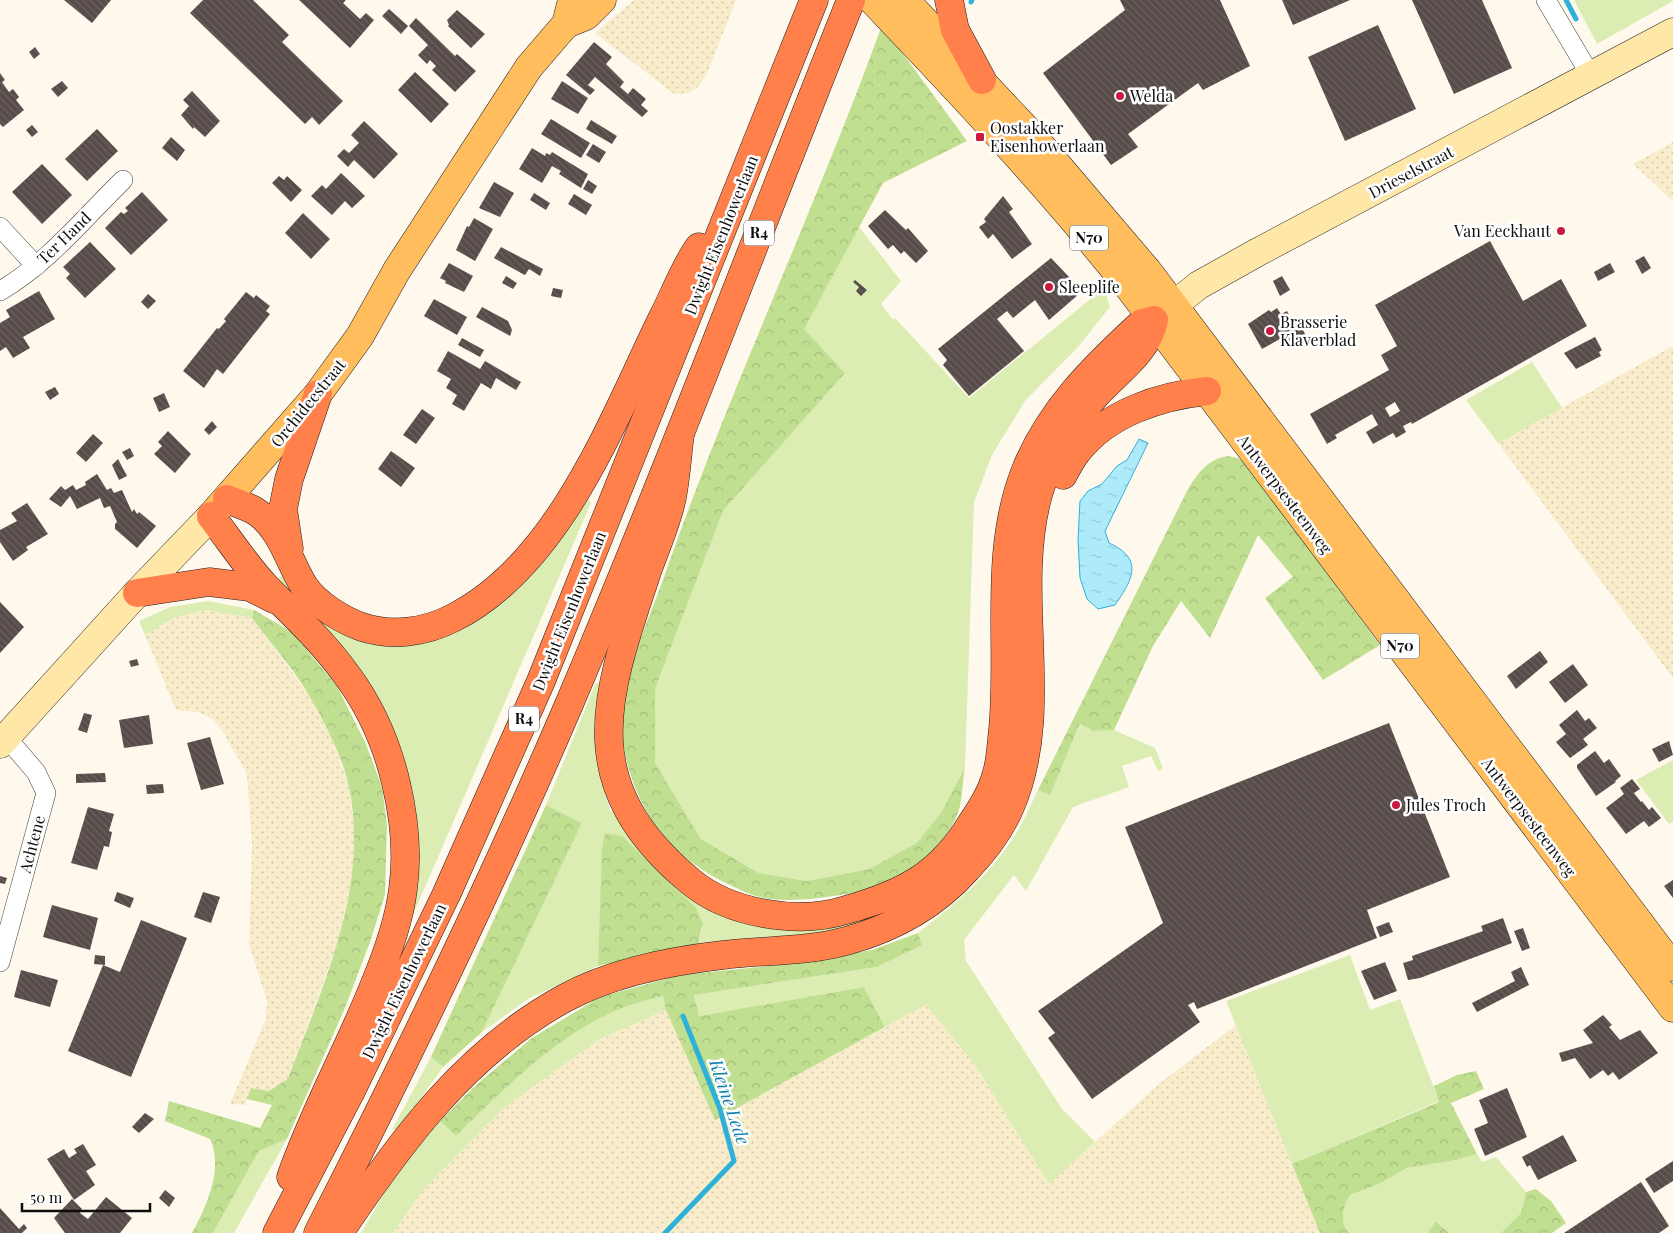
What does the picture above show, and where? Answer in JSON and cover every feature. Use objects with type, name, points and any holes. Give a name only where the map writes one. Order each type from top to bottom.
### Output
[{"type":"highway","name":"Dwight Eisenhowerlaan","points":[[318,1233],[390,1093],[570,704],[680,434],[851,0]]},
{"type":"highway","points":[[949,0],[955,30],[982,80]]},
{"type":"highway","name":"Dwight Eisenhowerlaan","points":[[277,1233],[361,1072],[446,894],[541,681],[813,2]]},
{"type":"highway","points":[[219,508],[255,511],[270,526],[290,555],[306,588],[323,605],[362,627],[396,633],[432,628],[468,611],[486,598],[534,552],[577,491],[696,251],[739,190]]},
{"type":"highway","points":[[680,434],[671,502],[634,611],[610,696],[608,731],[610,756],[621,796],[636,824],[660,854],[694,885],[736,906],[787,917],[834,914],[886,899],[923,879],[956,848],[990,794],[1000,756],[1006,700],[1005,596],[1009,529],[1025,473],[1058,410],[1075,389],[1142,323],[1164,313]]},
{"type":"highway","points":[[339,1233],[385,1165],[420,1120],[458,1078],[502,1038],[566,998],[603,981],[649,967],[722,955],[844,942],[888,926],[922,910],[951,887],[999,832],[1012,804],[1028,749],[1031,710],[1028,584],[1031,533],[1038,493],[1054,454],[1094,397],[1151,336],[1164,313]]},
{"type":"highway","points":[[1031,533],[1049,506],[1077,452],[1097,432],[1120,415],[1134,409],[1194,392],[1208,391]]},
{"type":"highway","points":[[290,555],[283,509],[289,480],[318,394]]},
{"type":"highway","points":[[219,508],[266,586],[317,637],[347,675],[368,709],[390,758],[401,803],[405,846],[403,889],[389,948],[356,1031],[304,1139],[271,1233]]},
{"type":"highway","points":[[137,592],[208,582],[250,587],[285,605]]},
{"type":"main road","name":"Orchideestraat","points":[[219,508],[318,394],[360,336],[402,263],[529,67],[569,12],[586,16],[602,0]]},
{"type":"main road","name":"Antwerpsesteenweg","points":[[872,0],[1164,313],[1635,937],[1673,1008]]},
{"type":"main road","name":"Antwerpsesteenweg","points":[[906,0],[982,80],[1092,203],[1164,313],[1208,391],[1407,635]]},
{"type":"main road","name":"Antwerpsesteenweg","points":[[1635,937],[1673,967]]},
{"type":"street","points":[[1546,0],[1591,76]]},
{"type":"street","name":"Drieselstraat","points":[[1164,313],[1199,285],[1258,252],[1673,32]]},
{"type":"street","name":"Ter Hand","points":[[0,291],[21,279],[36,266],[123,180]]},
{"type":"street","points":[[0,227],[36,266]]},
{"type":"street","name":"Orchideestraat","points":[[3,741],[137,592],[219,508]]},
{"type":"street","name":"Achtene","points":[[0,962],[46,793],[36,772],[3,741]]},
{"type":"shaded area","points":[[634,0],[736,0],[707,74],[698,87],[689,93],[674,94],[595,33]]},
{"type":"shaded area","points":[[1673,142],[1673,201],[1633,164]]},
{"type":"shaded area","points":[[1673,346],[1673,678],[1498,443]]},
{"type":"shaded area","points":[[205,610],[252,618],[309,695],[331,736],[349,786],[355,834],[352,878],[339,939],[288,1079],[269,1091],[251,1088],[245,1105],[230,1104],[266,1019],[267,1001],[249,944],[252,844],[247,774],[223,732],[213,719],[198,712],[176,710],[145,635],[174,618]]},
{"type":"shaded area","points":[[926,1005],[975,1065],[1049,1184],[1160,1083],[1236,1025],[1320,1233],[393,1233],[423,1190],[503,1109],[598,1040],[666,1010],[715,1120]]},
{"type":"green space","points":[[1574,0],[1673,0],[1673,1],[1597,44]]},
{"type":"green space","points":[[882,25],[967,141],[883,183],[804,329],[845,373],[723,511],[655,689],[655,763],[701,839],[759,873],[807,881],[869,869],[918,842],[942,811],[965,767],[962,795],[957,816],[944,837],[920,862],[906,872],[875,887],[858,892],[798,900],[780,900],[755,896],[708,873],[671,844],[657,827],[644,807],[627,763],[622,718],[624,696],[635,655],[690,505],[829,163]]},
{"type":"green space","points":[[859,227],[901,281],[881,304],[893,320],[895,318],[969,398],[1104,288],[1110,307],[1078,347],[1025,401],[992,455],[974,502],[965,767],[942,811],[918,842],[869,869],[807,881],[759,873],[701,839],[655,763],[655,689],[723,511],[845,373],[803,329]]},
{"type":"green space","points":[[1532,362],[1562,408],[1498,443],[1466,400]]},
{"type":"green space","points":[[1229,456],[1240,459],[1249,468],[1380,645],[1323,680],[1265,598],[1293,577],[1258,535],[1210,638],[1181,601],[1153,646],[1114,730],[1093,731],[1080,723],[1050,795],[1038,790],[1187,491],[1199,473],[1209,463]]},
{"type":"green space","points":[[583,499],[588,499],[591,503],[413,915],[408,914],[413,806],[277,579],[282,576],[297,597],[443,635],[475,621],[523,579]]},
{"type":"green space","points":[[208,601],[254,610],[252,618],[205,610],[174,618],[145,635],[139,621],[170,607]]},
{"type":"green space","points":[[254,610],[292,632],[337,686],[366,744],[382,787],[387,825],[385,895],[370,942],[345,1008],[287,1139],[259,1151],[213,1233],[192,1233],[203,1212],[212,1188],[215,1163],[214,1151],[210,1139],[165,1121],[169,1101],[260,1128],[272,1105],[247,1099],[251,1088],[269,1091],[288,1079],[328,973],[348,900],[353,863],[354,825],[349,787],[338,752],[304,687],[252,618]]},
{"type":"green space","points":[[596,682],[600,685],[594,728],[600,771],[610,811],[617,811],[705,903],[885,909],[915,904],[859,925],[813,934],[698,944],[702,921],[697,911],[687,900],[658,878],[603,843],[598,966],[528,999],[482,1032],[582,823],[546,805]]},
{"type":"green space","points":[[1080,723],[1093,731],[1114,730],[1155,748],[1163,768],[1158,771],[1151,756],[1122,766],[1129,787],[1073,807],[1026,891],[1014,875],[964,940],[966,961],[1062,1109],[1095,1142],[1049,1184],[975,1065],[926,1005],[885,1027],[864,987],[699,1016],[694,995],[877,967],[922,945],[918,933],[957,901],[993,865],[1017,833],[1038,790],[1050,794]]},
{"type":"green space","points":[[1673,760],[1673,822],[1669,824],[1636,780]]},
{"type":"green space","points":[[546,805],[582,823],[482,1032],[443,1067],[431,1057]]},
{"type":"green space","points":[[605,833],[622,836],[696,908],[703,923],[698,944],[598,966],[602,849]]},
{"type":"green space","points":[[918,933],[922,945],[877,967],[694,995],[699,1016],[864,987],[885,1027],[715,1120],[666,1010],[663,996],[622,1008],[576,1032],[554,1047],[513,1081],[456,1136],[440,1121],[476,1085],[532,1038],[600,997],[680,975],[780,965],[872,950]]},
{"type":"green space","points":[[1350,955],[1370,1010],[1400,999],[1439,1101],[1292,1164],[1226,1001]]},
{"type":"green space","points":[[663,996],[666,1010],[598,1040],[503,1109],[423,1190],[393,1233],[361,1233],[395,1175],[440,1121],[456,1136],[513,1081],[554,1047],[576,1032],[622,1008]]},
{"type":"green space","points":[[431,1057],[443,1067],[398,1129],[392,1130]]},
{"type":"green space","points":[[1476,1071],[1484,1089],[1451,1103],[1477,1154],[1456,1160],[1407,1168],[1379,1184],[1350,1195],[1345,1204],[1343,1214],[1344,1224],[1349,1233],[1320,1233],[1292,1164],[1439,1102],[1434,1086],[1457,1075]]},
{"type":"green space","points":[[287,1139],[234,1233],[213,1233],[259,1151]]},
{"type":"green space","points":[[1477,1154],[1482,1162],[1496,1157],[1526,1192],[1521,1213],[1501,1233],[1449,1233],[1437,1221],[1428,1233],[1349,1233],[1346,1228],[1343,1214],[1350,1195],[1379,1184],[1407,1168],[1456,1160]]},
{"type":"green space","points":[[1536,1189],[1551,1201],[1566,1223],[1552,1233],[1501,1233],[1521,1213],[1526,1192]]},
{"type":"green space","points":[[1436,1221],[1449,1233],[1428,1233]]},
{"type":"water","points":[[1139,439],[1148,443],[1105,531],[1109,543],[1120,549],[1127,556],[1132,570],[1127,587],[1115,605],[1098,609],[1087,599],[1080,578],[1078,540],[1080,501],[1088,491],[1102,484],[1117,466],[1127,460]]},
{"type":"building","points":[[64,0],[111,0],[92,23]]},
{"type":"building","points":[[203,0],[253,0],[289,35],[282,42],[343,101],[319,125],[312,117],[305,124],[190,13]]},
{"type":"building","points":[[299,0],[346,0],[343,3],[360,19],[366,13],[374,20],[350,48]]},
{"type":"building","points":[[1120,0],[1220,0],[1250,66],[1203,90],[1198,83],[1128,134],[1138,147],[1111,165],[1043,73],[1125,10]]},
{"type":"building","points":[[1282,0],[1350,0],[1293,25]]},
{"type":"building","points":[[1412,0],[1482,0],[1512,68],[1454,94]]},
{"type":"building","points":[[389,9],[408,26],[401,34],[382,16]]},
{"type":"building","points":[[457,10],[485,34],[471,48],[448,26],[447,20]]},
{"type":"building","points":[[416,18],[455,56],[457,54],[476,71],[455,92],[432,70],[436,66],[430,60],[427,64],[418,55],[428,45],[409,26]]},
{"type":"building","points":[[1378,25],[1416,109],[1345,141],[1308,57]]},
{"type":"building","points":[[594,42],[612,57],[606,64],[624,82],[620,87],[628,94],[633,88],[646,99],[641,105],[648,111],[642,117],[595,77],[588,85],[595,90],[590,95],[566,75]]},
{"type":"building","points":[[35,47],[40,54],[34,59],[29,52]]},
{"type":"building","points":[[415,72],[449,104],[431,123],[398,90]]},
{"type":"building","points":[[0,73],[5,80],[2,82],[9,92],[13,89],[19,97],[16,100],[24,110],[3,127],[0,124]]},
{"type":"building","points":[[62,81],[68,88],[58,97],[51,89]]},
{"type":"building","points":[[562,81],[588,98],[578,114],[551,99]]},
{"type":"building","points":[[192,91],[220,121],[205,137],[194,127],[193,129],[181,115],[189,106],[183,100]]},
{"type":"building","points":[[551,119],[590,143],[581,158],[541,134]]},
{"type":"building","points":[[591,120],[617,136],[612,144],[586,129]]},
{"type":"building","points":[[364,121],[398,154],[374,179],[354,160],[348,167],[337,156],[344,149],[349,153],[359,143],[351,135]]},
{"type":"building","points":[[32,125],[38,132],[32,137],[26,130]]},
{"type":"building","points":[[97,129],[118,151],[87,181],[65,159]]},
{"type":"building","points":[[171,137],[185,150],[177,161],[162,148]]},
{"type":"building","points":[[593,144],[606,152],[599,163],[586,155]]},
{"type":"building","points":[[532,148],[545,156],[546,153],[550,155],[552,152],[588,174],[581,188],[559,174],[561,171],[552,166],[542,183],[519,169]]},
{"type":"building","points":[[42,164],[72,195],[42,224],[12,192]]},
{"type":"building","points":[[341,173],[365,196],[352,208],[345,201],[332,215],[311,196],[322,185],[326,189]]},
{"type":"building","points":[[279,176],[284,180],[287,176],[302,190],[291,202],[272,183]]},
{"type":"building","points":[[588,180],[597,186],[592,194],[583,189]]},
{"type":"building","points":[[494,182],[514,193],[500,217],[479,208]]},
{"type":"building","points":[[142,192],[168,220],[131,255],[105,228],[121,212],[124,214],[128,211],[125,208]]},
{"type":"building","points":[[534,193],[550,203],[546,210],[530,200]]},
{"type":"building","points":[[574,194],[592,205],[586,215],[568,204]]},
{"type":"building","points":[[1003,196],[1013,209],[1009,212],[1032,244],[1012,259],[993,234],[988,239],[979,227],[986,222],[984,219]]},
{"type":"building","points":[[885,210],[906,230],[908,228],[928,251],[916,263],[904,251],[901,254],[893,245],[888,249],[868,226]]},
{"type":"building","points":[[303,213],[330,239],[311,259],[285,233]]},
{"type":"building","points":[[474,218],[493,229],[475,261],[456,250],[467,226],[469,227]]},
{"type":"building","points":[[1490,241],[1523,301],[1561,279],[1587,326],[1412,424],[1411,422],[1403,426],[1406,432],[1396,438],[1393,433],[1373,444],[1366,432],[1378,425],[1372,414],[1335,435],[1337,438],[1327,444],[1310,414],[1389,370],[1381,355],[1397,346],[1375,305]],"holes":[[[1395,402],[1400,411],[1390,417],[1385,408]]]},
{"type":"building","points":[[90,242],[116,269],[85,298],[66,278],[70,274],[63,267]]},
{"type":"building","points":[[501,247],[543,269],[540,276],[529,269],[525,275],[494,258]]},
{"type":"building","points":[[1644,256],[1651,268],[1642,274],[1635,261]]},
{"type":"building","points":[[1051,258],[1069,277],[1071,281],[1069,282],[1079,294],[1049,320],[1035,300],[1013,318],[1007,311],[997,319],[1024,351],[969,396],[943,365],[947,360],[938,349]]},
{"type":"building","points":[[449,263],[473,276],[464,292],[445,283],[446,281],[440,278]]},
{"type":"building","points":[[1610,263],[1615,272],[1598,281],[1594,272]]},
{"type":"building","points":[[506,276],[517,283],[513,289],[502,283]]},
{"type":"building","points":[[1282,276],[1290,290],[1280,296],[1273,281]]},
{"type":"building","points":[[855,280],[867,290],[861,296],[856,291],[859,287],[853,282]]},
{"type":"building","points":[[553,288],[563,290],[561,298],[551,296]]},
{"type":"building","points":[[39,291],[55,319],[23,337],[30,348],[13,358],[6,347],[0,351],[0,323],[10,317],[6,310]]},
{"type":"building","points":[[246,292],[254,298],[256,295],[270,306],[266,311],[270,314],[223,374],[217,369],[204,388],[183,371],[217,328],[219,329],[226,321],[224,319]]},
{"type":"building","points":[[148,294],[156,301],[148,309],[141,302]]},
{"type":"building","points":[[434,299],[467,317],[457,335],[424,316]]},
{"type":"building","points":[[482,307],[508,321],[512,330],[510,336],[476,317]]},
{"type":"building","points":[[1277,308],[1281,314],[1287,311],[1292,320],[1297,318],[1305,334],[1285,347],[1280,339],[1262,349],[1248,324],[1269,310],[1271,312]]},
{"type":"building","points":[[1595,337],[1602,350],[1599,352],[1601,356],[1576,369],[1564,353]]},
{"type":"building","points":[[462,338],[484,350],[480,357],[458,345]]},
{"type":"building","points":[[448,351],[480,369],[485,361],[521,382],[516,390],[496,378],[491,389],[481,383],[464,411],[452,404],[457,395],[446,388],[451,379],[437,371]]},
{"type":"building","points":[[55,387],[59,394],[50,400],[45,392]]},
{"type":"building","points":[[164,393],[170,407],[159,412],[153,398]]},
{"type":"building","points":[[422,409],[435,418],[416,444],[403,435]]},
{"type":"building","points":[[212,421],[217,427],[209,435],[204,430]]},
{"type":"building","points":[[168,431],[191,454],[175,473],[154,454],[162,446],[158,442]]},
{"type":"building","points":[[93,434],[103,443],[86,462],[76,453]]},
{"type":"building","points":[[130,448],[134,456],[127,460],[122,452]]},
{"type":"building","points":[[391,451],[415,468],[401,487],[378,469]]},
{"type":"building","points":[[118,459],[127,476],[119,480],[112,465]]},
{"type":"building","points":[[97,474],[107,490],[111,488],[114,493],[122,490],[132,512],[134,509],[137,514],[139,512],[156,526],[137,548],[115,529],[117,522],[110,506],[104,508],[100,498],[77,509],[70,496],[61,507],[49,499],[61,486],[65,490],[73,485],[76,490],[86,485],[85,482]]},
{"type":"building","points":[[27,503],[48,534],[26,547],[28,550],[13,561],[0,542],[0,530],[17,521],[11,513]]},
{"type":"building","points":[[0,602],[24,627],[0,653]]},
{"type":"building","points":[[1540,651],[1548,662],[1516,689],[1507,676]]},
{"type":"building","points":[[137,659],[139,665],[131,667],[129,661]]},
{"type":"building","points":[[1573,664],[1588,685],[1565,703],[1549,682]]},
{"type":"building","points":[[1577,710],[1585,721],[1589,718],[1597,728],[1583,739],[1588,745],[1570,758],[1556,742],[1566,734],[1559,725]]},
{"type":"building","points":[[84,713],[92,715],[87,733],[78,730]]},
{"type":"building","points":[[149,715],[153,744],[124,748],[119,720]]},
{"type":"building","points":[[1389,723],[1450,877],[1367,910],[1377,938],[1197,1009],[1194,1002],[1188,1005],[1200,1022],[1092,1099],[1048,1038],[1055,1033],[1038,1011],[1163,923],[1125,827]]},
{"type":"building","points":[[210,737],[224,784],[201,790],[187,743]]},
{"type":"building","points":[[1669,741],[1673,755],[1659,762],[1652,749]]},
{"type":"building","points":[[1595,751],[1604,763],[1609,759],[1621,776],[1616,782],[1596,796],[1577,768],[1577,765]]},
{"type":"building","points":[[105,773],[106,782],[76,783],[76,774]]},
{"type":"building","points":[[1632,779],[1640,789],[1634,793],[1649,810],[1652,807],[1661,818],[1649,827],[1644,821],[1626,834],[1606,808],[1624,794],[1620,788]]},
{"type":"building","points":[[163,784],[164,793],[147,794],[146,785]]},
{"type":"building","points":[[88,807],[114,814],[109,831],[112,832],[109,847],[104,846],[97,870],[71,863]]},
{"type":"building","points":[[0,876],[7,878],[5,884],[0,883]]},
{"type":"building","points":[[1673,880],[1673,898],[1664,886]]},
{"type":"building","points":[[117,892],[134,898],[130,908],[114,901]]},
{"type":"building","points":[[203,892],[220,897],[211,923],[194,917]]},
{"type":"building","points":[[52,905],[98,918],[90,950],[43,937]]},
{"type":"building","points":[[1503,918],[1512,943],[1420,978],[1408,980],[1403,963],[1413,960],[1412,956],[1483,931],[1481,926]]},
{"type":"building","points":[[141,920],[187,938],[131,1077],[68,1051],[103,965],[120,972]]},
{"type":"building","points":[[1389,922],[1393,932],[1380,937],[1376,927]]},
{"type":"building","points":[[1523,928],[1530,948],[1522,951],[1514,931]]},
{"type":"building","points":[[95,955],[105,956],[105,965],[94,964]]},
{"type":"building","points":[[1385,962],[1397,991],[1374,1000],[1361,971]]},
{"type":"building","points":[[1521,967],[1529,985],[1477,1012],[1472,1003],[1515,981],[1511,972]]},
{"type":"building","points":[[21,970],[58,980],[50,1007],[14,997]]},
{"type":"building","points":[[1603,1015],[1612,1025],[1609,1027],[1620,1040],[1640,1030],[1658,1053],[1619,1080],[1613,1072],[1608,1076],[1603,1070],[1590,1079],[1575,1058],[1562,1062],[1559,1053],[1593,1043],[1583,1030]]},
{"type":"building","points":[[1507,1088],[1527,1137],[1485,1156],[1474,1129],[1488,1123],[1479,1100]]},
{"type":"building","points":[[145,1113],[154,1119],[139,1133],[132,1127]]},
{"type":"building","points":[[1563,1135],[1577,1161],[1538,1180],[1530,1165],[1527,1167],[1522,1157]]},
{"type":"building","points":[[83,1144],[96,1165],[86,1171],[95,1185],[74,1200],[47,1159],[64,1149],[69,1158],[77,1153],[74,1149]]},
{"type":"building","points":[[1673,1161],[1673,1181],[1654,1193],[1645,1179]]},
{"type":"building","points":[[1641,1182],[1669,1226],[1659,1233],[1564,1233]]},
{"type":"building","points":[[165,1190],[175,1198],[169,1207],[159,1198]]},
{"type":"building","points":[[106,1197],[132,1218],[120,1233],[65,1233],[54,1218],[72,1199],[82,1209],[80,1213],[88,1219]]},
{"type":"building","points":[[0,1208],[19,1229],[24,1224],[27,1228],[22,1233],[0,1233]]},
{"type":"waterway","points":[[1566,0],[1576,19]]},
{"type":"waterway","name":"Kleine Lede","points":[[665,1233],[734,1161],[720,1109],[683,1016]]},
{"type":"place","name":"Welda","points":[[1120,96]]},
{"type":"place","name":"Oostakker Eisenhowerlaan","points":[[980,137]]},
{"type":"place","name":"Van Eeckhaut","points":[[1561,231]]},
{"type":"place","name":"Sleeplife","points":[[1049,287]]},
{"type":"place","name":"Brasserie Klaverblad","points":[[1270,331]]},
{"type":"place","name":"Jules Troch","points":[[1396,805]]}]
